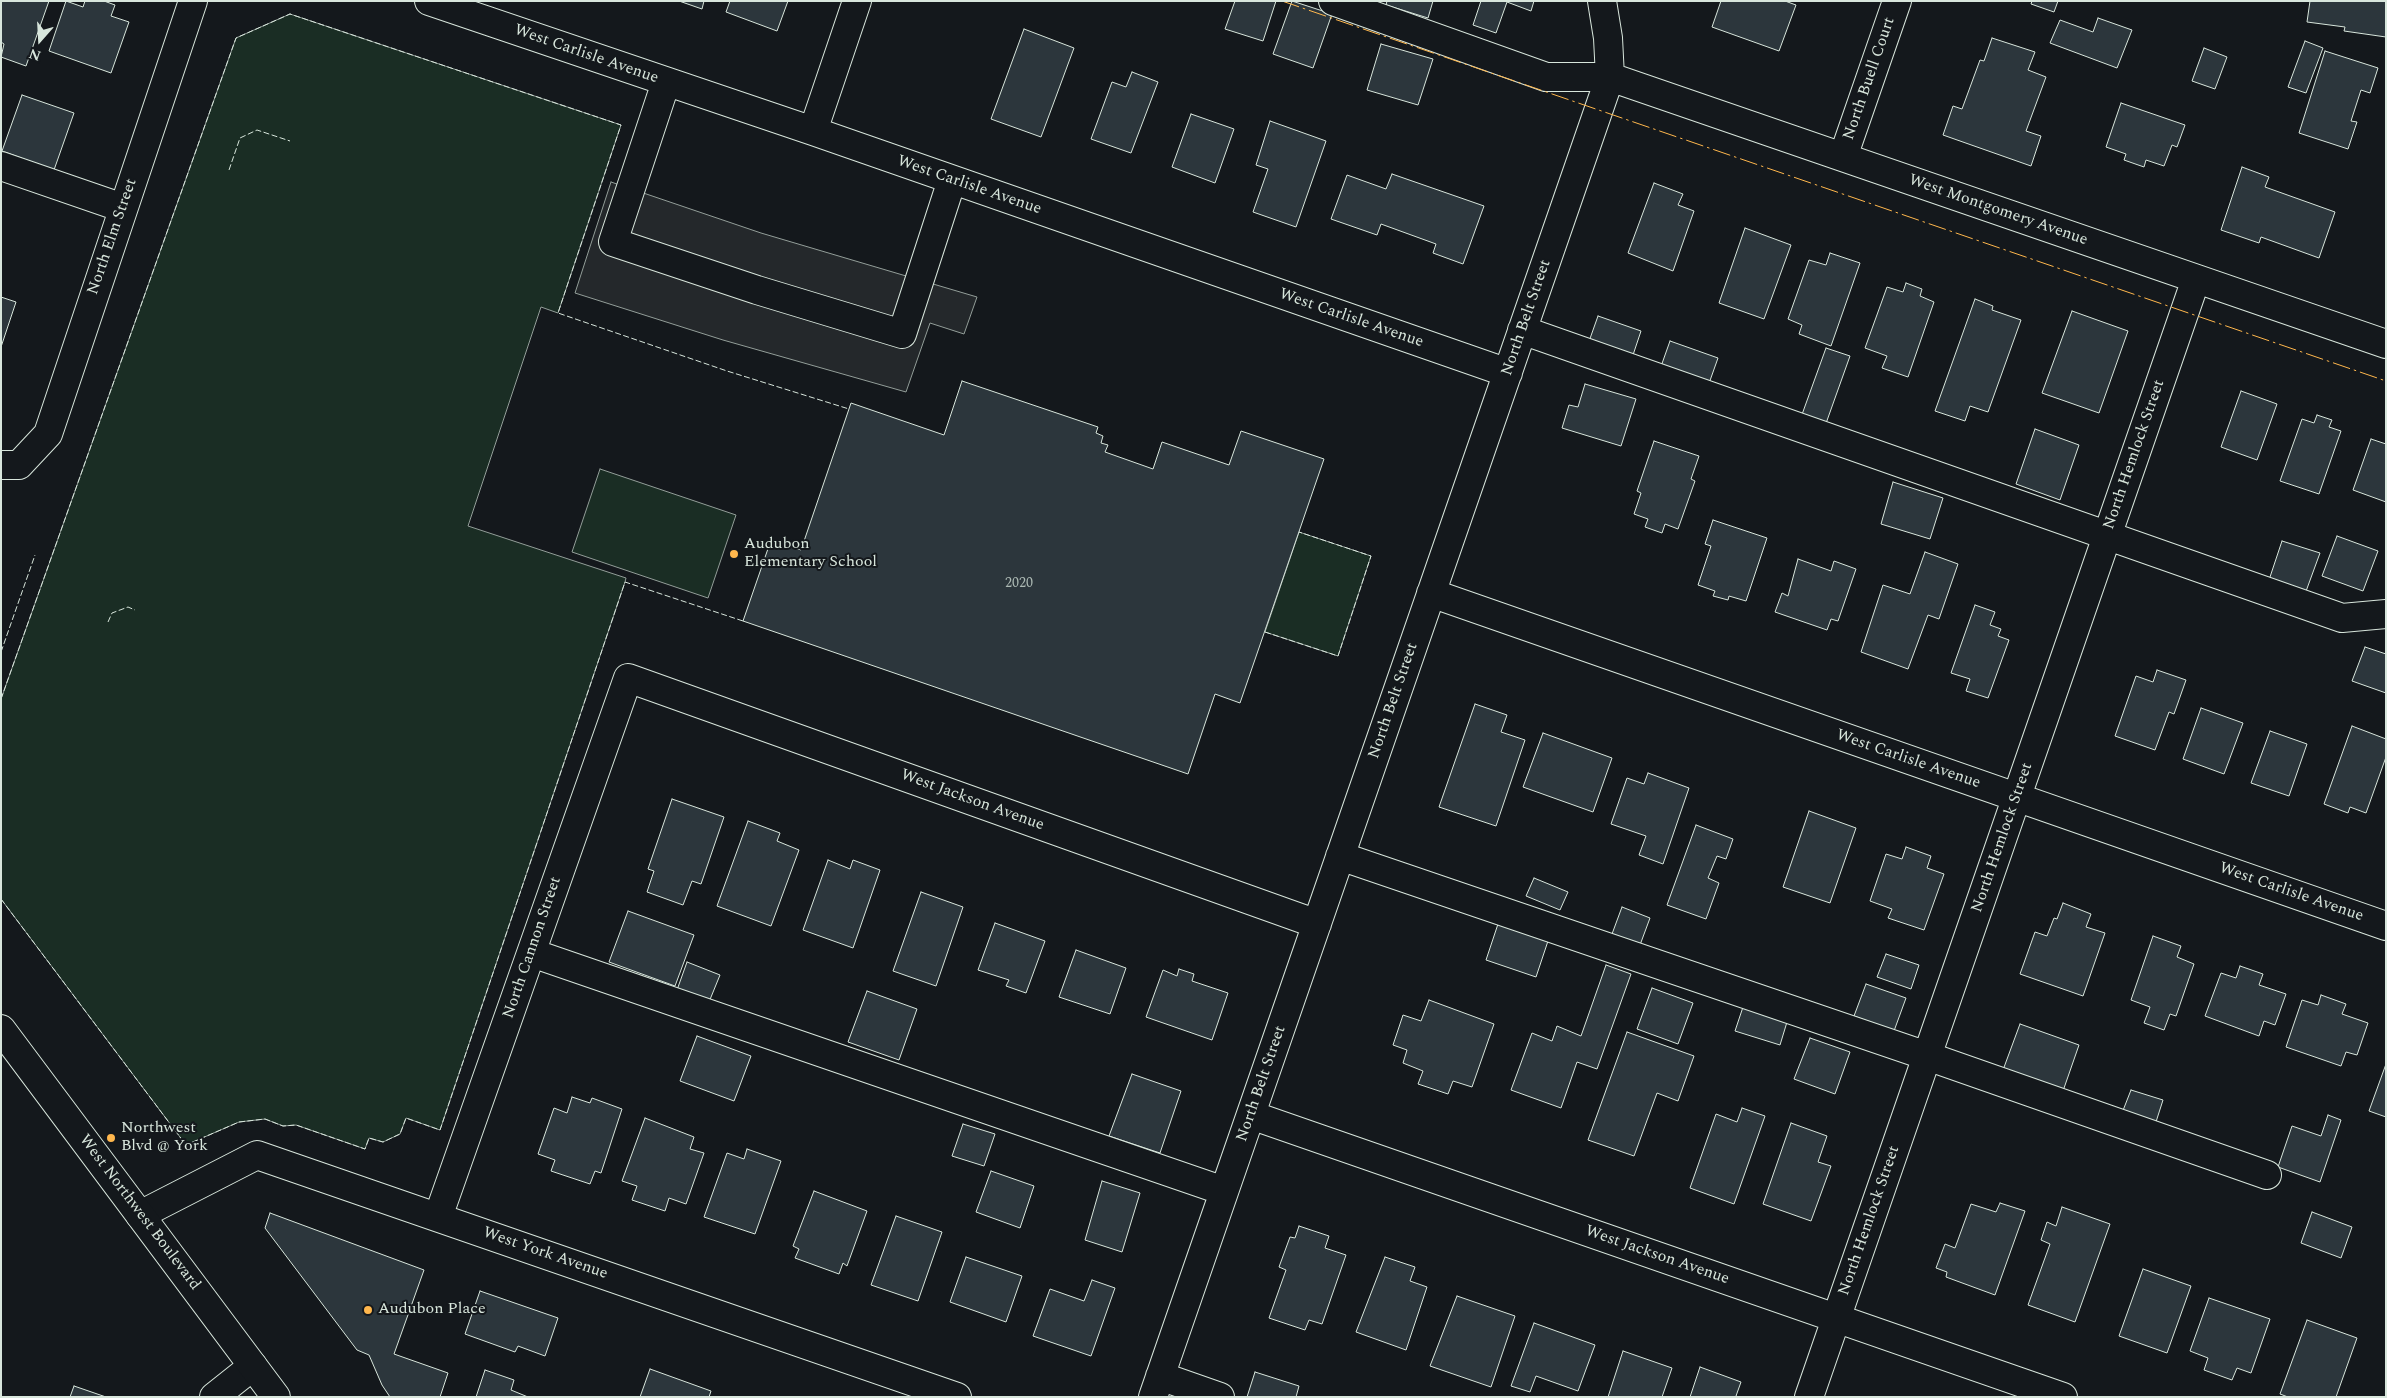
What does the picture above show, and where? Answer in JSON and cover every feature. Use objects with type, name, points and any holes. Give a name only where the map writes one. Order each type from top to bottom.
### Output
[{"type":"street","name":"North Elm Street","points":[[10,465],[48,434],[193,1]]},
{"type":"street","name":"West Carlisle Avenue","points":[[429,1],[813,131],[1508,373]]},
{"type":"street","points":[[813,131],[857,1]]},
{"type":"street","points":[[1333,1],[1546,77],[1610,76]]},
{"type":"street","name":"North Belt Street","points":[[1157,1386],[1610,76],[1608,38],[1602,1]]},
{"type":"street","name":"North Buell Court","points":[[1843,157],[1896,1]]},
{"type":"street","name":"West Montgomery Avenue","points":[[1610,76],[2196,279],[2383,335]]},
{"type":"street","points":[[666,82],[613,242],[757,290],[902,334],[952,180]]},
{"type":"street","points":[[1,166],[123,208]]},
{"type":"street","name":"North Hemlock Street","points":[[1809,1397],[2196,279]]},
{"type":"street","points":[[1522,330],[2106,537],[2342,618],[2386,614]]},
{"type":"street","name":"West Carlisle Avenue","points":[[1431,594],[2386,926]]},
{"type":"street","name":"West Jackson Avenue","points":[[628,678],[1317,924]]},
{"type":"street","name":"North Cannon Street","points":[[438,1217],[628,678]]},
{"type":"street","points":[[1340,856],[1927,1056],[2267,1175]]},
{"type":"street","points":[[532,953],[1224,1191]]},
{"type":"street","name":"West Northwest Boulevard","points":[[1,1030],[276,1397]]},
{"type":"street","name":"West Jackson Avenue","points":[[1251,1115],[2063,1397]]},
{"type":"street","name":"West York Avenue","points":[[140,1215],[257,1155],[957,1397]]},
{"type":"street","points":[[214,1397],[253,1366]]},
{"type":"street","points":[[1157,1386],[1220,1397]]},
{"type":"green space","points":[[290,14],[621,125],[558,313],[541,307],[468,526],[626,578],[440,1130],[406,1118],[400,1134],[383,1142],[369,1138],[365,1149],[296,1125],[283,1126],[265,1119],[239,1122],[186,1145],[1,899],[1,699],[236,38]]},
{"type":"green space","points":[[600,469],[736,515],[708,598],[572,552]]},
{"type":"green space","points":[[1299,532],[1371,556],[1338,656],[1265,632]]},
{"type":"shaded area","points":[[611,182],[761,233],[977,297],[964,334],[930,323],[906,392],[723,340],[575,293]]},
{"type":"building","points":[[1,1],[49,1],[26,66],[1,57],[4,44],[1,42]]},
{"type":"building","points":[[66,1],[83,7],[85,1],[104,1],[115,5],[111,16],[129,22],[111,73],[49,51]]},
{"type":"building","points":[[679,1],[704,1],[702,9]]},
{"type":"building","points":[[730,1],[788,1],[777,31],[726,12]]},
{"type":"building","points":[[1235,1],[1276,1],[1263,41],[1225,29]]},
{"type":"building","points":[[1292,1],[1332,14],[1313,68],[1273,54]]},
{"type":"building","points":[[1387,1],[1433,1],[1428,18],[1386,5]]},
{"type":"building","points":[[1481,1],[1534,1],[1531,11],[1507,2],[1496,33],[1473,25]]},
{"type":"building","points":[[1721,1],[1785,1],[1796,5],[1779,51],[1712,27]]},
{"type":"building","points":[[2032,1],[2058,1],[2054,12],[2031,4]]},
{"type":"building","points":[[2310,1],[2386,1],[2386,37],[2344,31],[2345,27],[2307,22]]},
{"type":"building","points":[[2098,18],[2132,30],[2117,68],[2050,43],[2060,20],[2093,32]]},
{"type":"building","points":[[1024,29],[1074,48],[1041,137],[991,119]]},
{"type":"building","points":[[1992,38],[2035,52],[2028,70],[2046,77],[2026,131],[2041,136],[2031,166],[1943,135],[1953,106],[1962,109],[1980,60],[1984,61]]},
{"type":"building","points":[[2305,41],[2323,48],[2306,93],[2288,87]]},
{"type":"building","points":[[1381,44],[1433,59],[1418,105],[1367,90]]},
{"type":"building","points":[[2204,48],[2227,57],[2215,89],[2192,81]]},
{"type":"building","points":[[2325,51],[2378,68],[2370,93],[2361,90],[2351,121],[2357,122],[2348,149],[2299,133]]},
{"type":"building","points":[[1132,72],[1158,82],[1131,153],[1091,139],[1112,82],[1126,87]]},
{"type":"building","points":[[22,95],[74,113],[54,170],[2,151]]},
{"type":"building","points":[[2121,103],[2185,125],[2177,147],[2172,145],[2164,166],[2146,160],[2144,167],[2124,160],[2126,154],[2106,147]]},
{"type":"building","points":[[1191,114],[1234,129],[1215,183],[1172,167]]},
{"type":"building","points":[[1270,121],[1326,141],[1296,227],[1253,212],[1268,169],[1256,165]]},
{"type":"building","points":[[2242,167],[2269,177],[2265,187],[2335,212],[2319,258],[2261,237],[2259,243],[2221,230]]},
{"type":"building","points":[[1392,174],[1484,206],[1463,264],[1433,253],[1436,244],[1381,224],[1377,235],[1331,219],[1347,175],[1386,189]]},
{"type":"building","points":[[1654,183],[1683,194],[1678,205],[1694,211],[1673,271],[1628,253]]},
{"type":"building","points":[[1745,228],[1791,245],[1764,319],[1719,303]]},
{"type":"building","points":[[1830,253],[1860,263],[1831,346],[1799,334],[1802,325],[1788,319],[1809,260],[1826,265]]},
{"type":"building","points":[[1906,283],[1922,289],[1920,296],[1934,302],[1908,377],[1882,368],[1887,356],[1865,348],[1887,287],[1903,292]]},
{"type":"building","points":[[1,297],[16,302],[1,347]]},
{"type":"building","points":[[1975,299],[1993,306],[1992,310],[2021,320],[1988,412],[1970,406],[1965,421],[1935,411]]},
{"type":"building","points":[[2072,311],[2128,331],[2099,413],[2042,393]]},
{"type":"building","points":[[1598,316],[1641,331],[1631,361],[1587,347]]},
{"type":"building","points":[[1670,341],[1718,358],[1707,389],[1659,372]]},
{"type":"building","points":[[1826,348],[1850,356],[1824,429],[1800,420]]},
{"type":"building","points":[[962,381],[1098,427],[1096,433],[1103,436],[1101,443],[1108,445],[1105,452],[1153,469],[1162,442],[1229,465],[1241,431],[1324,459],[1240,703],[1215,694],[1188,774],[743,621],[771,540],[801,550],[851,403],[944,435]]},
{"type":"building","points":[[1585,384],[1636,399],[1621,446],[1562,428],[1569,405],[1578,407]]},
{"type":"building","points":[[2241,391],[2277,404],[2257,460],[2221,447]]},
{"type":"building","points":[[2317,415],[2332,420],[2329,427],[2341,431],[2319,494],[2280,481],[2302,419],[2314,423]]},
{"type":"building","points":[[2035,429],[2079,445],[2060,500],[2016,484]]},
{"type":"building","points":[[2371,439],[2386,444],[2386,502],[2353,490]]},
{"type":"building","points":[[1654,441],[1699,456],[1691,479],[1695,481],[1678,529],[1665,524],[1662,533],[1645,527],[1648,519],[1634,514],[1641,493],[1637,491]]},
{"type":"building","points":[[1893,482],[1943,498],[1930,539],[1881,524]]},
{"type":"building","points":[[1713,520],[1767,538],[1746,601],[1729,596],[1728,600],[1713,596],[1715,591],[1698,585],[1711,546],[1705,544]]},
{"type":"building","points":[[2337,536],[2378,551],[2363,591],[2322,576]]},
{"type":"building","points":[[2282,541],[2320,553],[2305,594],[2269,580]]},
{"type":"building","points":[[1925,552],[1958,564],[1939,619],[1928,615],[1908,669],[1861,652],[1883,585],[1910,594]]},
{"type":"building","points":[[1798,559],[1831,571],[1834,561],[1856,569],[1838,621],[1831,619],[1827,630],[1775,612],[1782,593],[1788,596]]},
{"type":"building","points":[[1975,605],[1995,612],[1990,625],[2001,629],[1998,636],[2009,640],[1988,698],[1966,691],[1970,679],[1951,673]]},
{"type":"building","points":[[2365,647],[2386,654],[2386,693],[2352,681]]},
{"type":"building","points":[[2157,670],[2186,680],[2174,714],[2169,712],[2155,750],[2115,736],[2136,676],[2153,682]]},
{"type":"building","points":[[1475,704],[1507,715],[1501,732],[1525,740],[1496,826],[1439,807]]},
{"type":"building","points":[[2201,708],[2243,723],[2224,774],[2183,759]]},
{"type":"building","points":[[2352,726],[2386,739],[2386,757],[2366,813],[2350,807],[2348,813],[2324,804]]},
{"type":"building","points":[[2270,731],[2307,744],[2289,796],[2251,783]]},
{"type":"building","points":[[1543,733],[1612,758],[1593,812],[1523,787]]},
{"type":"building","points":[[1648,773],[1689,788],[1663,864],[1639,855],[1646,836],[1611,824],[1627,778],[1644,784]]},
{"type":"building","points":[[672,799],[724,817],[701,884],[692,881],[683,905],[647,892],[654,871],[648,869]]},
{"type":"building","points":[[1809,811],[1856,828],[1830,903],[1783,887]]},
{"type":"building","points":[[748,821],[780,833],[777,841],[799,850],[771,926],[717,906]]},
{"type":"building","points":[[1696,825],[1733,839],[1726,859],[1717,856],[1708,878],[1719,883],[1706,919],[1667,905]]},
{"type":"building","points":[[1906,847],[1931,856],[1927,868],[1944,874],[1924,930],[1888,918],[1892,909],[1870,901],[1886,854],[1902,859]]},
{"type":"building","points":[[828,860],[850,869],[853,860],[880,870],[853,948],[803,930]]},
{"type":"building","points":[[1534,878],[1568,892],[1560,910],[1526,896]]},
{"type":"building","points":[[921,892],[963,907],[936,986],[893,971]]},
{"type":"building","points":[[2063,903],[2091,914],[2086,927],[2105,933],[2083,996],[2020,974],[2035,932],[2047,936],[2054,918],[2057,919]]},
{"type":"building","points":[[1622,907],[1650,918],[1640,945],[1612,934]]},
{"type":"building","points":[[628,911],[694,935],[675,986],[609,962]]},
{"type":"building","points":[[995,923],[1045,941],[1026,993],[1006,986],[1009,980],[978,970]]},
{"type":"building","points":[[1498,924],[1548,941],[1536,977],[1486,960]]},
{"type":"building","points":[[2153,936],[2181,946],[2177,957],[2194,964],[2176,1016],[2170,1014],[2164,1030],[2144,1023],[2150,1007],[2131,1000]]},
{"type":"building","points":[[1076,950],[1126,968],[1110,1014],[1059,997]]},
{"type":"building","points":[[1886,954],[1919,965],[1911,989],[1877,977]]},
{"type":"building","points":[[687,962],[720,975],[709,1002],[677,990]]},
{"type":"building","points":[[1606,965],[1631,974],[1597,1069],[1577,1062],[1561,1108],[1511,1090],[1532,1033],[1552,1041],[1557,1026],[1581,1036]]},
{"type":"building","points":[[2240,966],[2263,974],[2259,985],[2286,994],[2275,1025],[2264,1021],[2259,1036],[2205,1016],[2221,973],[2236,978]]},
{"type":"building","points":[[1179,969],[1194,974],[1192,981],[1228,993],[1212,1040],[1146,1017],[1163,970],[1177,976]]},
{"type":"building","points":[[1866,984],[1906,998],[1894,1031],[1854,1016]]},
{"type":"building","points":[[1652,988],[1693,1003],[1678,1044],[1637,1029]]},
{"type":"building","points":[[867,991],[917,1009],[899,1060],[848,1042]]},
{"type":"building","points":[[2321,995],[2346,1004],[2342,1014],[2368,1023],[2357,1055],[2346,1052],[2341,1066],[2286,1047],[2302,1000],[2318,1005]]},
{"type":"building","points":[[1429,1000],[1494,1024],[1472,1087],[1453,1081],[1448,1094],[1418,1084],[1423,1071],[1403,1063],[1407,1050],[1393,1045],[1403,1015],[1421,1021]]},
{"type":"building","points":[[1743,1007],[1787,1022],[1780,1045],[1735,1031]]},
{"type":"building","points":[[2020,1024],[2079,1045],[2063,1091],[2003,1070]]},
{"type":"building","points":[[1627,1032],[1694,1056],[1678,1101],[1657,1093],[1634,1156],[1588,1140]]},
{"type":"building","points":[[697,1036],[751,1056],[734,1101],[680,1081]]},
{"type":"building","points":[[1810,1038],[1850,1052],[1835,1094],[1794,1079]]},
{"type":"building","points":[[2386,1064],[2386,1117],[2369,1111]]},
{"type":"building","points":[[1132,1074],[1181,1091],[1160,1153],[1109,1136]]},
{"type":"building","points":[[2131,1090],[2163,1100],[2155,1125],[2122,1113]]},
{"type":"building","points":[[572,1097],[590,1103],[592,1098],[622,1109],[601,1173],[595,1171],[590,1184],[551,1171],[555,1160],[538,1154],[554,1108],[567,1113]]},
{"type":"building","points":[[1742,1108],[1765,1116],[1734,1204],[1690,1188],[1716,1114],[1737,1122]]},
{"type":"building","points":[[2328,1115],[2341,1120],[2320,1182],[2278,1167],[2292,1126],[2321,1136]]},
{"type":"building","points":[[645,1118],[694,1137],[690,1149],[704,1153],[686,1204],[669,1198],[665,1211],[632,1200],[637,1186],[622,1181]]},
{"type":"building","points":[[1791,1123],[1827,1136],[1818,1162],[1831,1166],[1811,1221],[1763,1204]]},
{"type":"building","points":[[963,1124],[995,1134],[984,1166],[952,1156]]},
{"type":"building","points":[[747,1149],[781,1161],[755,1234],[704,1217],[727,1153],[744,1159]]},
{"type":"building","points":[[991,1171],[1034,1186],[1020,1228],[976,1212]]},
{"type":"building","points":[[1102,1181],[1140,1193],[1122,1252],[1085,1240]]},
{"type":"building","points":[[814,1191],[867,1211],[847,1266],[843,1263],[839,1274],[795,1258],[799,1249],[793,1246]]},
{"type":"building","points":[[2000,1203],[2025,1211],[1995,1295],[1946,1277],[1947,1272],[1936,1268],[1945,1244],[1955,1248],[1971,1204],[1996,1212]]},
{"type":"building","points":[[2062,1207],[2110,1224],[2075,1322],[2028,1305],[2050,1244],[2041,1240],[2047,1222],[2056,1226]]},
{"type":"building","points":[[2312,1212],[2352,1227],[2341,1258],[2301,1243]]},
{"type":"building","name":"Audubon Place","points":[[270,1213],[424,1270],[394,1354],[448,1373],[440,1397],[390,1397],[382,1385],[369,1355],[357,1350],[265,1228]]},
{"type":"building","points":[[896,1216],[942,1232],[918,1301],[871,1285]]},
{"type":"building","points":[[1299,1226],[1329,1236],[1325,1248],[1346,1255],[1322,1324],[1309,1320],[1305,1330],[1269,1318],[1286,1270],[1279,1267],[1290,1237],[1295,1238]]},
{"type":"building","points":[[966,1257],[1022,1276],[1006,1322],[950,1302]]},
{"type":"building","points":[[1385,1257],[1415,1267],[1410,1281],[1427,1287],[1406,1350],[1356,1332]]},
{"type":"building","points":[[2143,1269],[2191,1286],[2167,1353],[2119,1336]]},
{"type":"building","points":[[1092,1280],[1115,1288],[1091,1356],[1033,1336],[1050,1289],[1084,1301]]},
{"type":"building","points":[[480,1291],[558,1318],[545,1356],[518,1346],[515,1352],[465,1334]]},
{"type":"building","points":[[1457,1296],[1515,1316],[1491,1387],[1430,1366]]},
{"type":"building","points":[[2209,1298],[2270,1319],[2251,1373],[2237,1368],[2232,1380],[2204,1370],[2208,1358],[2190,1351]]},
{"type":"building","points":[[2307,1320],[2357,1338],[2336,1397],[2288,1397],[2280,1394]]},
{"type":"building","points":[[1534,1323],[1595,1345],[1578,1391],[1536,1376],[1530,1392],[1511,1386]]},
{"type":"building","points":[[1623,1351],[1672,1368],[1662,1397],[1608,1397]]},
{"type":"building","points":[[1700,1367],[1741,1382],[1736,1396],[1739,1397],[1690,1397]]},
{"type":"building","points":[[650,1369],[711,1391],[709,1397],[640,1397]]},
{"type":"building","points":[[485,1370],[514,1380],[511,1390],[528,1397],[476,1397]]},
{"type":"building","points":[[1255,1372],[1299,1386],[1296,1397],[1247,1397]]},
{"type":"building","points":[[74,1386],[106,1397],[70,1397]]},
{"type":"fence","points":[[1,699],[236,38],[290,14],[621,125],[558,313],[727,371],[849,409]]},
{"type":"fence","points":[[229,170],[240,138],[257,130],[290,141]]},
{"type":"fence","points":[[1265,632],[1338,656],[1371,556],[1299,532]]},
{"type":"fence","points":[[1,652],[35,555]]},
{"type":"fence","points":[[1,899],[186,1145],[239,1122],[265,1119],[283,1126],[296,1125],[365,1149],[369,1138],[383,1142],[400,1134],[406,1118],[440,1130],[625,582],[743,621]]},
{"type":"fence","points":[[108,622],[112,613],[128,607],[135,610]]},
{"type":"power","points":[[1282,1],[2386,381]]},
{"type":"place","name":"Audubon Elementary School","points":[[734,554]]},
{"type":"place","name":"Northwest Blvd @ York","points":[[111,1138]]},
{"type":"place","name":"Audubon Place","points":[[368,1310]]}]
